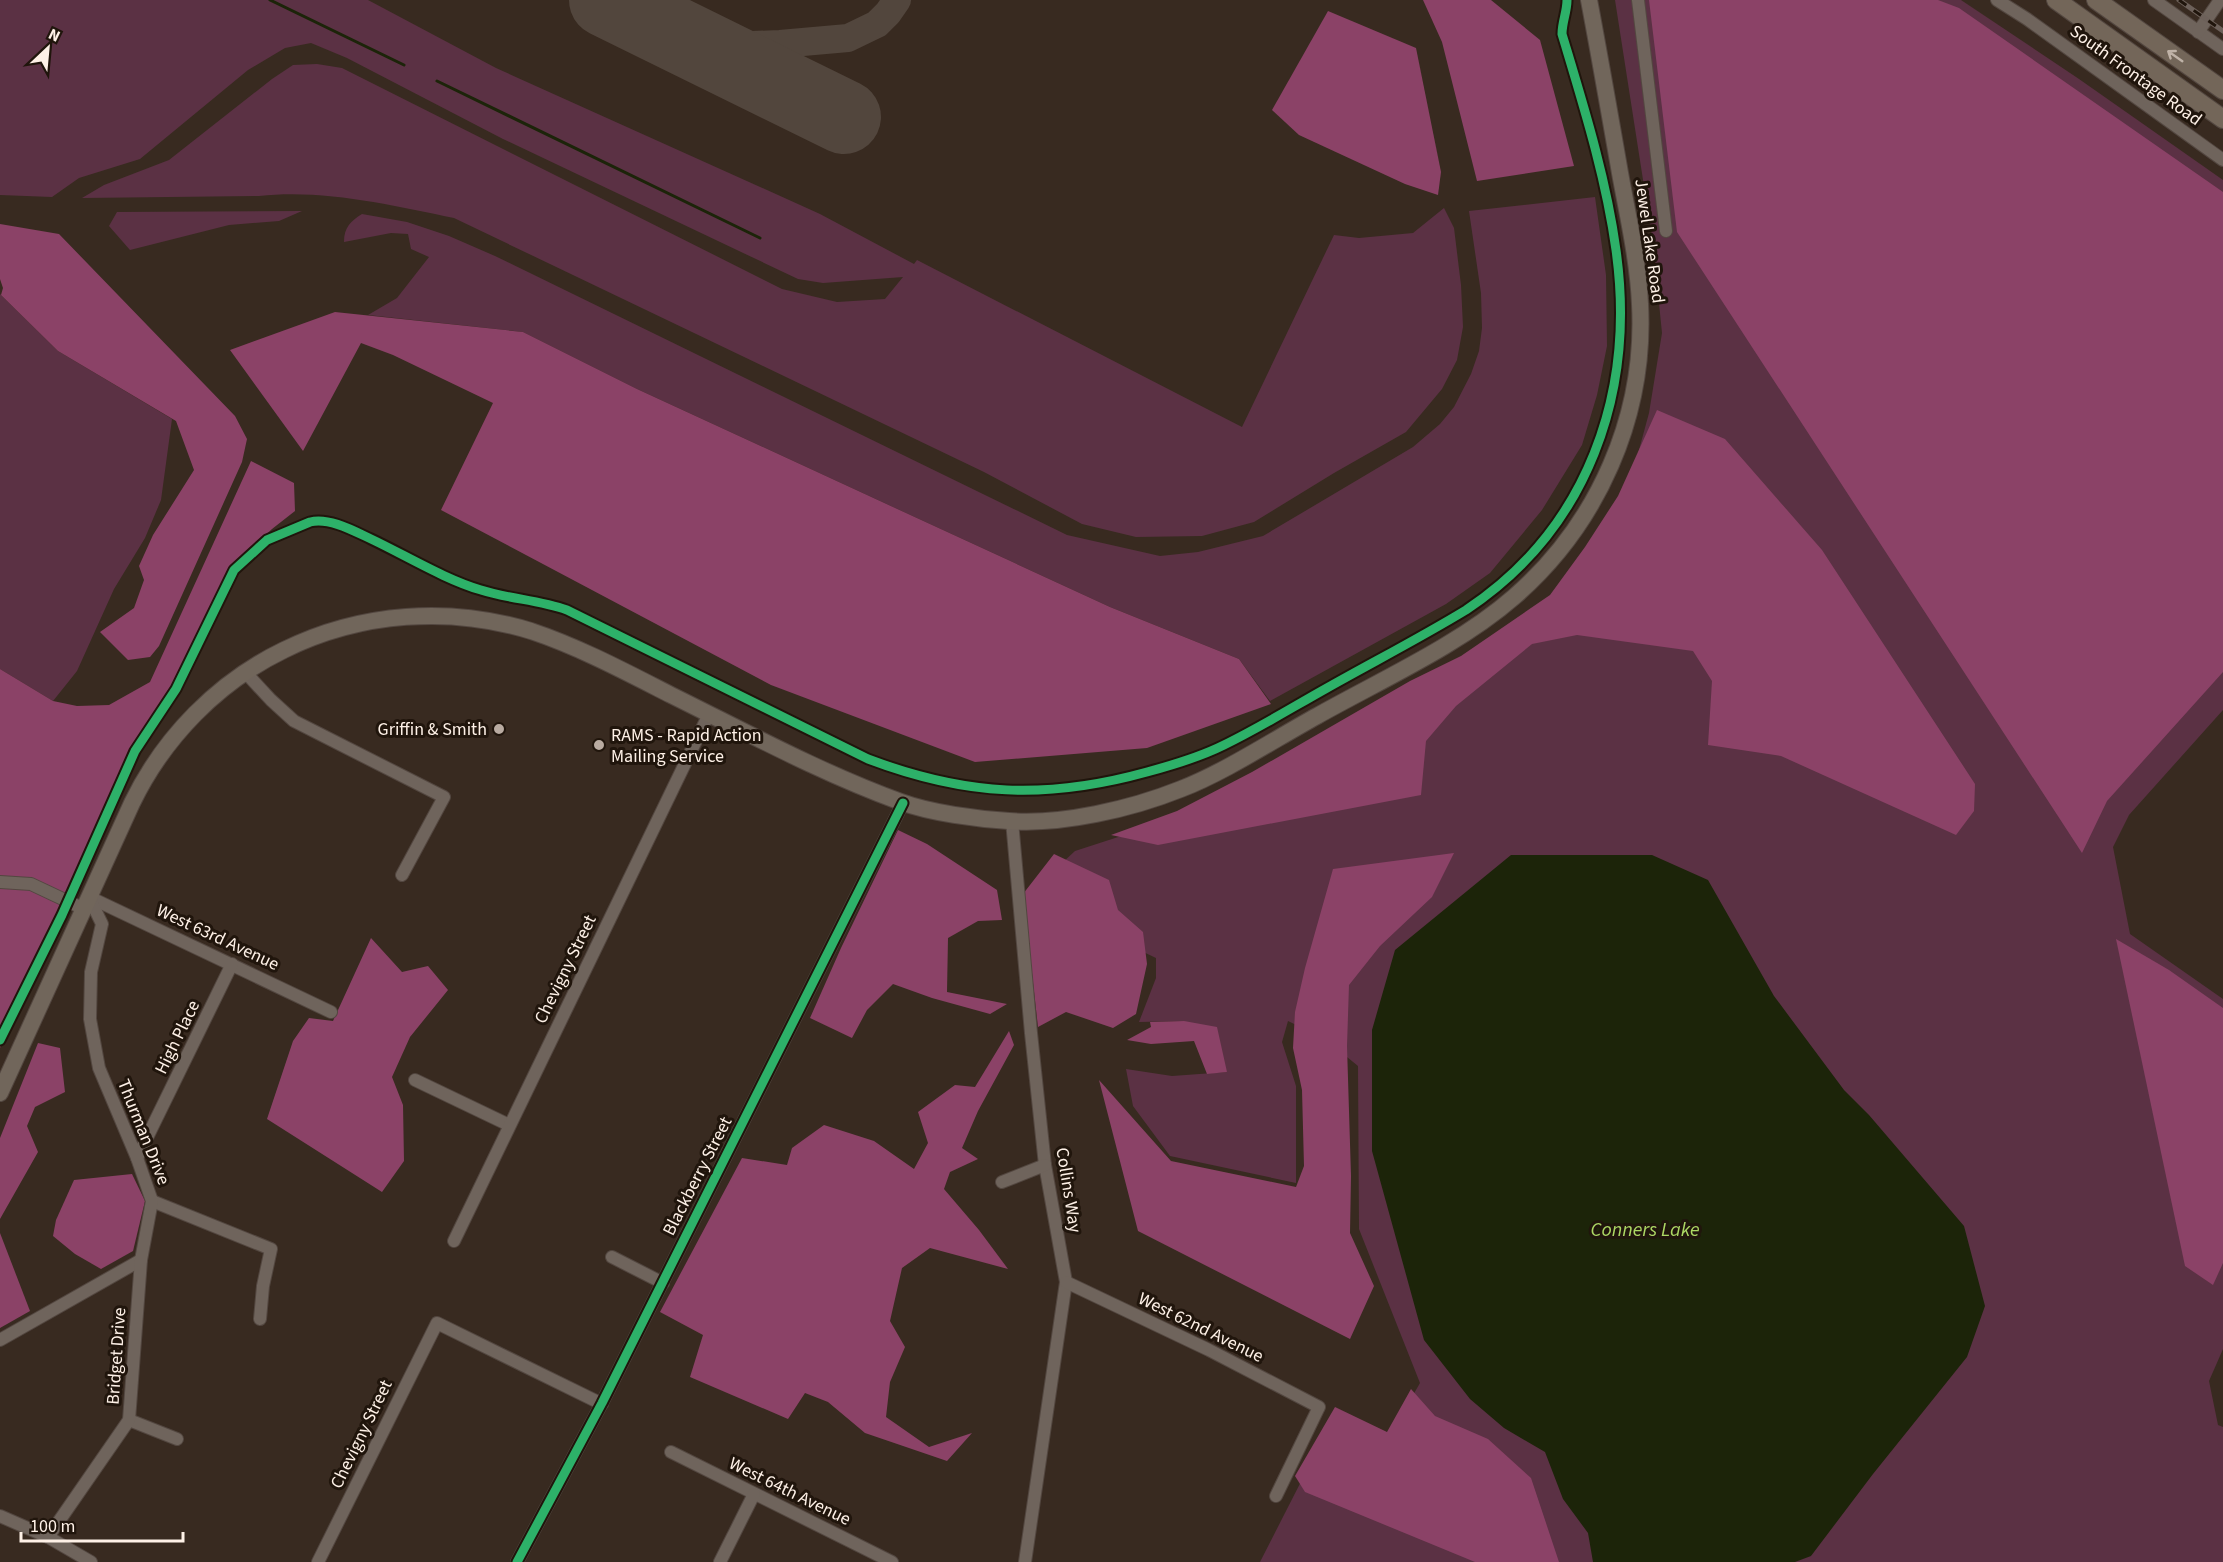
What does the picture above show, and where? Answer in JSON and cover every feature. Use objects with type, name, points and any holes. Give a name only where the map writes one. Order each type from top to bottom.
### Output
[{"type":"main road","name":"Jewel Lake Road","points":[[0,1094],[137,793],[156,761],[188,722],[213,697],[245,672],[299,642],[348,626],[398,617],[450,617],[495,623],[556,640],[832,774],[903,803],[944,812],[1012,821],[1063,819],[1123,807],[1183,789],[1469,632],[1513,599],[1544,569],[1590,510],[1617,452],[1628,417],[1638,366],[1641,335],[1637,266],[1589,0]]},
{"type":"main road","points":[[2056,0],[2223,119]]},
{"type":"main road","points":[[2096,0],[2223,90]]},
{"type":"street","points":[[1638,0],[1666,231]]},
{"type":"street","name":"South Frontage Road","points":[[1997,0],[2223,159]]},
{"type":"street","points":[[2154,0],[2223,49]]},
{"type":"street","points":[[2198,32],[2220,0]]},
{"type":"street","points":[[245,672],[294,721],[444,798],[402,875]]},
{"type":"street","name":"Chevigny Street","points":[[454,1241],[709,714]]},
{"type":"street","name":"Blackberry Street","points":[[517,1562],[602,1404],[903,803]]},
{"type":"street","name":"Collins Way","points":[[1012,821],[1045,1165],[1066,1282],[1025,1562]]},
{"type":"street","name":"West 63rd Avenue","points":[[0,882],[31,884],[87,903],[232,964],[331,1011]]},
{"type":"street","name":"Thurman Drive","points":[[87,903],[102,924],[91,972],[90,1019],[99,1068],[137,1158],[152,1201],[141,1260]]},
{"type":"street","name":"High Place","points":[[137,1158],[232,964]]},
{"type":"street","points":[[415,1080],[509,1125]]},
{"type":"street","points":[[1002,1182],[1045,1165]]},
{"type":"street","points":[[152,1201],[271,1249],[263,1286],[260,1319]]},
{"type":"street","points":[[612,1257],[663,1282]]},
{"type":"street","points":[[0,1340],[141,1260]]},
{"type":"street","name":"Bridget Drive","points":[[48,1538],[129,1420],[141,1260]]},
{"type":"street","name":"West 62nd Avenue","points":[[1066,1282],[1209,1350],[1319,1407],[1276,1496]]},
{"type":"street","name":"Chevigny Street","points":[[318,1562],[437,1323],[602,1404]]},
{"type":"street","points":[[129,1420],[177,1439]]},
{"type":"street","name":"West 64th Avenue","points":[[671,1452],[892,1562]]},
{"type":"street","points":[[720,1562],[754,1494]]},
{"type":"street","points":[[0,1516],[48,1538],[91,1562]]},
{"type":"shaded area","points":[[0,0],[368,0],[496,68],[820,214],[914,264],[917,260],[1242,427],[1334,235],[1359,238],[1413,233],[1444,208],[1454,228],[1461,285],[1463,327],[1457,360],[1442,389],[1406,432],[1254,522],[1202,536],[1136,537],[1082,524],[984,472],[454,218],[332,196],[283,194],[82,198],[104,185],[169,160],[293,65],[317,64],[342,68],[782,289],[837,302],[885,299],[903,277],[823,283],[798,279],[503,139],[347,58],[311,43],[285,48],[248,70],[140,159],[79,178],[52,197],[0,195]]},
{"type":"shaded area","points":[[1423,0],[1491,0],[1540,40],[1574,166],[1477,181],[1442,42]]},
{"type":"shaded area","points":[[1615,0],[1961,0],[2223,180],[2223,710],[2129,815],[2113,847],[2130,934],[2223,999],[2223,1349],[2209,1381],[2218,1425],[2223,1427],[2223,1562],[1260,1562],[1336,1413],[1389,1437],[1420,1383],[1359,1229],[1358,1066],[1325,1039],[1288,1021],[1282,1042],[1296,1086],[1296,1183],[1170,1156],[1133,1106],[1126,1069],[1172,1076],[1227,1072],[1184,1021],[1139,1022],[1156,978],[1156,958],[1030,898],[1048,876],[1075,851],[1183,816],[1548,608],[1618,513],[1649,413],[1662,333],[1653,244]]},
{"type":"shaded area","points":[[1649,0],[1938,0],[1959,8],[2223,192],[2223,672],[2107,801],[2082,853],[1677,232]]},
{"type":"shaded area","points":[[1328,11],[1416,48],[1441,172],[1438,195],[1405,184],[1299,135],[1272,110]]},
{"type":"shaded area","points":[[1595,197],[1606,275],[1607,346],[1597,395],[1582,445],[1542,510],[1490,573],[1446,604],[1270,701],[1239,659],[1110,607],[637,389],[523,332],[368,315],[397,298],[429,257],[411,249],[408,234],[391,233],[344,242],[345,232],[349,225],[362,214],[407,222],[449,236],[495,256],[1067,535],[1160,556],[1198,552],[1263,536],[1413,447],[1440,424],[1454,407],[1471,374],[1479,351],[1482,328],[1481,293],[1469,211]]},
{"type":"shaded area","points":[[302,211],[279,221],[229,225],[130,250],[109,226],[117,212]]},
{"type":"shaded area","points":[[0,224],[59,234],[235,416],[247,439],[242,462],[159,646],[150,657],[128,660],[100,632],[134,608],[144,580],[139,566],[153,535],[194,470],[176,421],[58,351],[1,295],[3,288],[0,279]]},
{"type":"shaded area","points":[[0,294],[58,351],[172,419],[161,500],[145,538],[114,589],[77,671],[53,701],[0,669]]},
{"type":"shaded area","points":[[335,312],[523,332],[637,389],[1110,607],[1239,659],[1271,704],[1147,748],[975,762],[771,685],[441,510],[493,403],[393,355],[361,343],[303,451],[230,350]]},
{"type":"shaded area","points":[[1657,410],[1725,439],[1822,550],[1975,784],[1974,811],[1956,835],[1781,756],[1708,745],[1712,681],[1693,651],[1577,635],[1532,644],[1456,706],[1426,741],[1421,795],[1158,845],[1111,835],[1177,811],[1252,772],[1410,681],[1461,656],[1550,595],[1618,496]]},
{"type":"shaded area","points":[[251,461],[294,483],[295,511],[231,567],[174,691],[134,746],[0,1048],[0,669],[53,701],[77,706],[109,705],[150,682]]},
{"type":"shaded area","points":[[898,830],[927,844],[997,890],[1002,920],[978,921],[948,938],[947,992],[1007,1004],[990,1014],[932,998],[893,984],[867,1010],[852,1038],[810,1018]]},
{"type":"shaded area","points":[[1454,853],[1432,897],[1380,946],[1349,985],[1347,1046],[1351,1176],[1350,1233],[1374,1286],[1350,1339],[1138,1231],[1099,1080],[1171,1161],[1296,1187],[1304,1166],[1302,1090],[1293,1048],[1295,1012],[1333,869]]},
{"type":"shaded area","points":[[1054,854],[1109,880],[1118,910],[1143,932],[1147,964],[1136,1014],[1113,1028],[1066,1012],[1038,1027],[1023,894]]},
{"type":"shaded area","points":[[371,938],[402,972],[428,966],[448,990],[410,1037],[392,1077],[403,1105],[404,1161],[382,1192],[267,1119],[293,1041],[309,1018],[333,1021]]},
{"type":"shaded area","points":[[2116,939],[2169,970],[2223,1008],[2223,1263],[2213,1285],[2185,1266]]},
{"type":"shaded area","points":[[1184,1021],[1217,1027],[1227,1072],[1207,1074],[1194,1041],[1151,1044],[1127,1040],[1151,1027],[1150,1022]]},
{"type":"shaded area","points":[[1009,1031],[1014,1045],[978,1111],[962,1148],[978,1159],[950,1172],[944,1189],[1008,1269],[930,1248],[902,1268],[890,1321],[905,1347],[890,1382],[886,1417],[929,1447],[972,1433],[947,1461],[865,1433],[828,1402],[805,1393],[788,1419],[690,1377],[703,1335],[660,1312],[742,1158],[787,1165],[792,1148],[824,1125],[874,1141],[914,1169],[928,1143],[918,1112],[955,1085],[975,1087]]},
{"type":"shaded area","points":[[38,1043],[60,1048],[65,1092],[35,1107],[27,1126],[38,1152],[0,1219],[0,1138]]},
{"type":"shaded area","points":[[132,1174],[145,1201],[133,1251],[101,1269],[75,1254],[53,1236],[56,1220],[74,1180]]},
{"type":"shaded area","points":[[0,1233],[30,1311],[0,1328]]},
{"type":"shaded area","points":[[1411,1389],[1435,1416],[1488,1439],[1531,1478],[1559,1562],[1475,1562],[1305,1492],[1295,1476],[1335,1407],[1387,1432]]},
{"type":"water","name":"Conners Lake","points":[[1511,855],[1652,855],[1708,880],[1774,996],[1844,1090],[1869,1115],[1964,1226],[1985,1306],[1967,1357],[1811,1556],[1795,1562],[1593,1562],[1588,1533],[1563,1499],[1545,1452],[1504,1428],[1470,1399],[1424,1340],[1372,1151],[1372,1030],[1395,950]]},
{"type":"waterway","points":[[270,0],[404,65]]},
{"type":"waterway","points":[[437,81],[760,238]]},
{"type":"taxiway","points":[[703,47],[848,38],[877,24],[897,0]]},
{"type":"runway","points":[[606,0],[844,117]]},
{"type":"railway","points":[[2179,0],[2223,31]]},
{"type":"cycle path","points":[[0,1040],[62,915],[135,751],[176,689],[234,570],[267,540],[310,522],[325,521],[349,529],[468,586],[567,610],[868,759],[939,781],[1006,790],[1075,787],[1110,781],[1167,767],[1206,753],[1263,725],[1466,610],[1508,577],[1544,540],[1572,498],[1594,453],[1609,405],[1618,355],[1620,303],[1616,250],[1600,168],[1562,34],[1567,0]]},
{"type":"cycle path","points":[[517,1562],[602,1403],[903,803]]},
{"type":"place","name":"Griffin & Smith","points":[[499,729]]},
{"type":"place","name":"RAMS - Rapid Action Mailing Service","points":[[599,745]]}]
